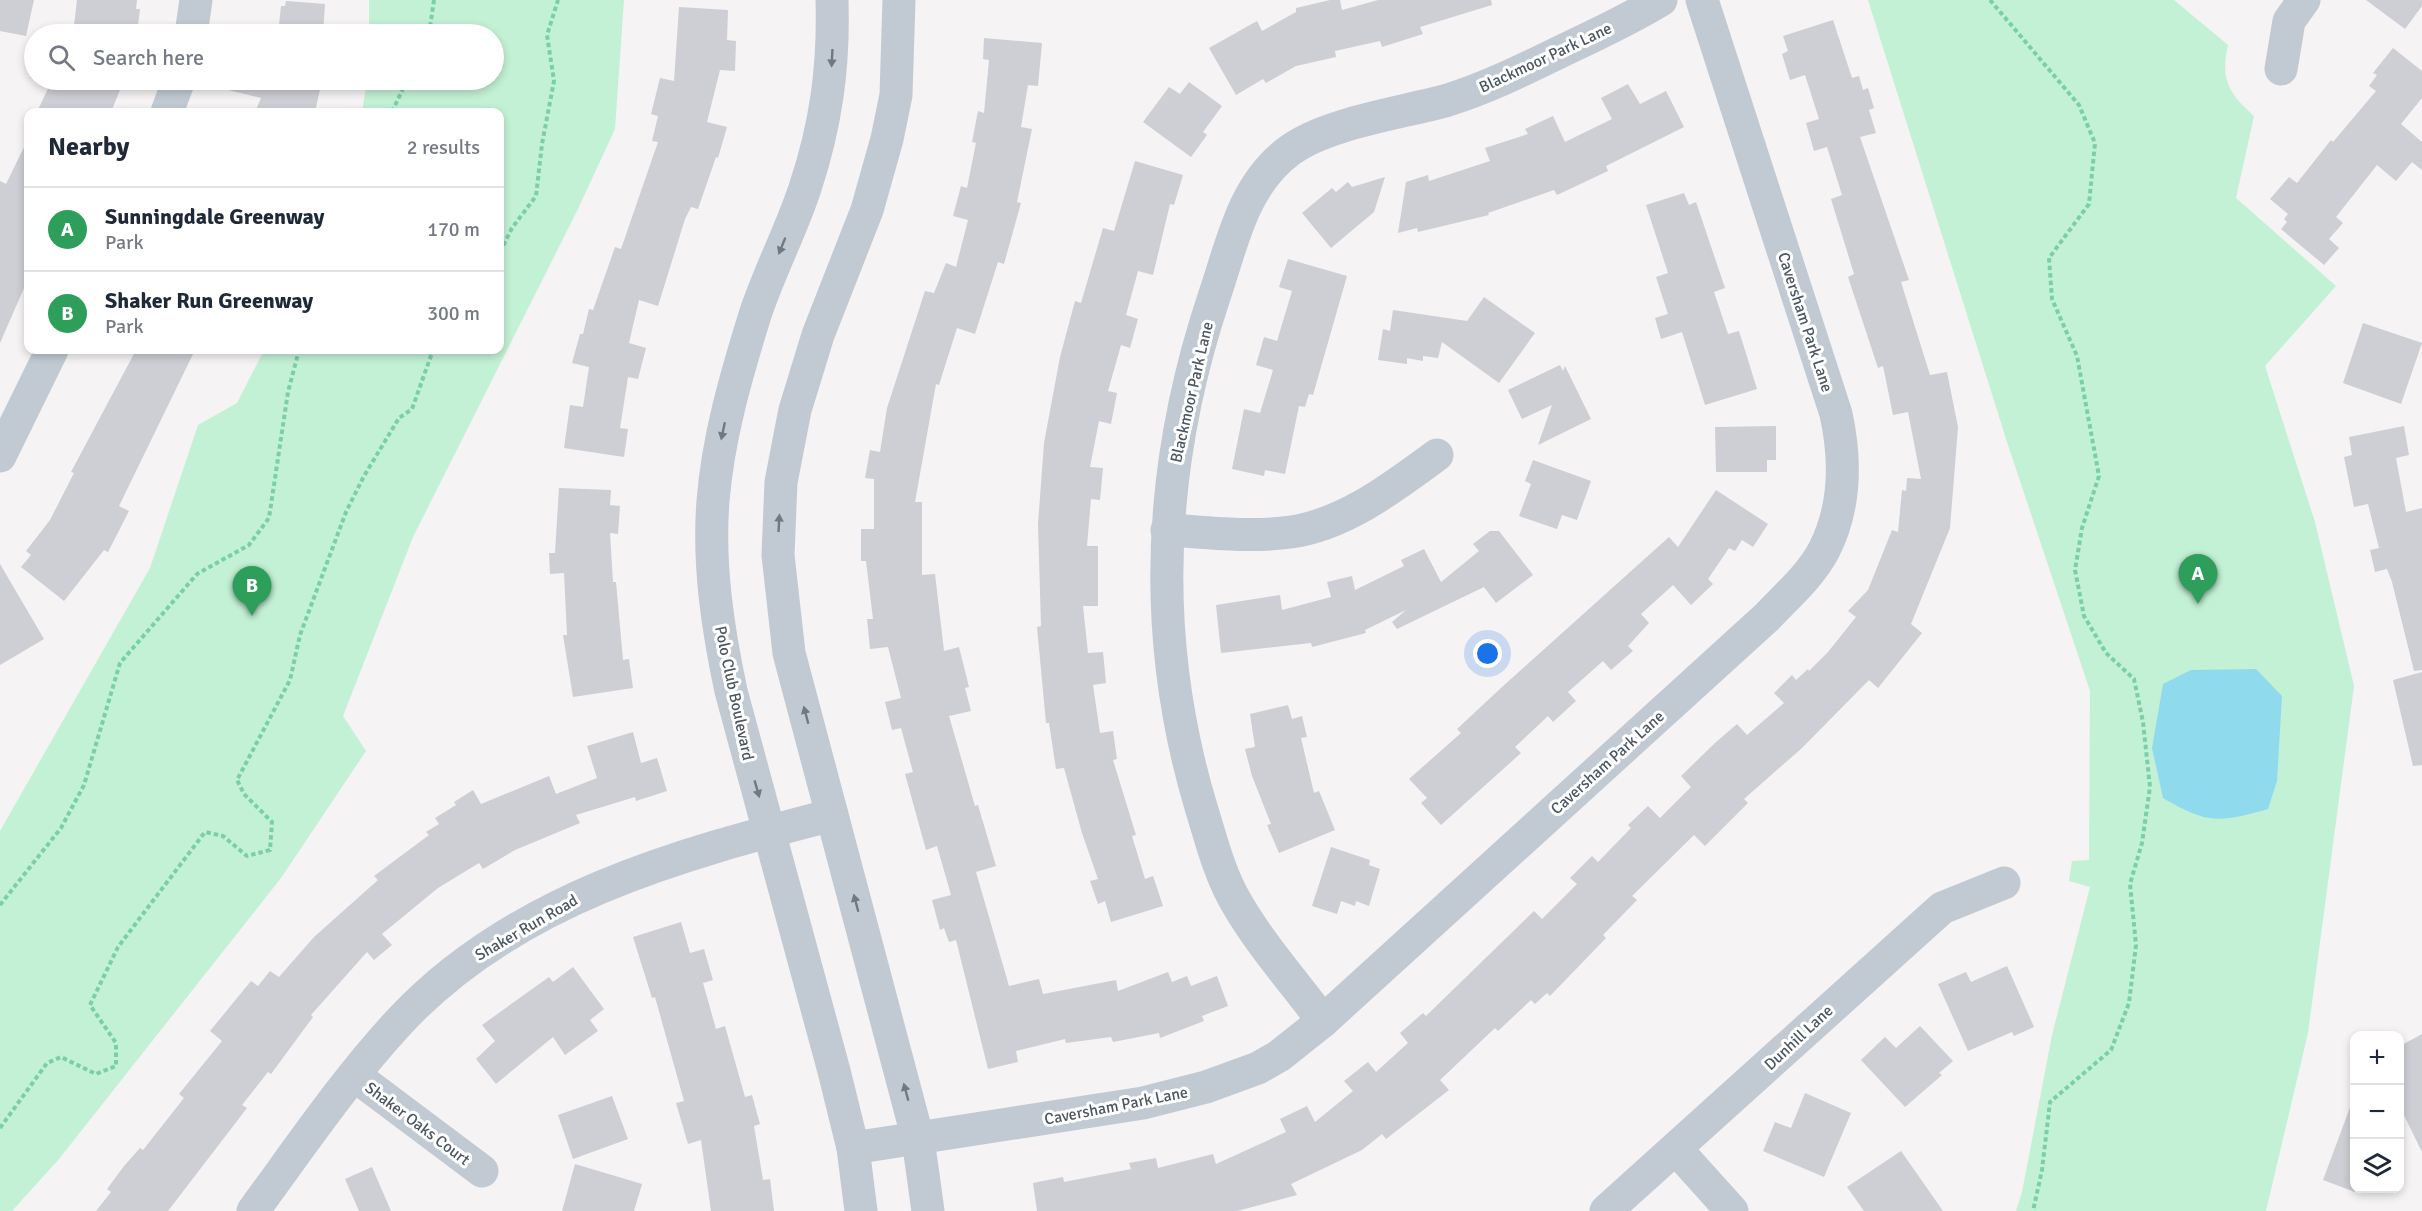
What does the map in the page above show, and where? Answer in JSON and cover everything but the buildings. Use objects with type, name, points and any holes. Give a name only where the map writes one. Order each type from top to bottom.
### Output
[{"type":"street","points":[[192,24],[196,0]]},
{"type":"street","name":"Polo Club Boulevard","points":[[832,0],[830,87],[823,124],[805,189],[756,313],[731,394],[713,502],[712,557],[720,641],[853,1148],[861,1211]]},
{"type":"street","points":[[899,0],[896,95],[887,139],[867,210],[818,335],[795,410],[781,482],[778,555],[789,653],[918,1139],[928,1211]]},
{"type":"street","name":"Blackmoor Park Lane","points":[[1323,1021],[1235,900],[1217,859],[1190,772],[1176,700],[1169,639],[1168,502],[1182,418],[1207,318],[1244,207],[1260,177],[1292,147],[1327,132],[1450,99],[1508,78],[1639,14],[1661,0]]},
{"type":"street","name":"Caversham Park Lane","points":[[853,1148],[1143,1103],[1206,1087],[1258,1068],[1280,1056],[1323,1021],[1767,617],[1804,578],[1824,550],[1832,528],[1843,480],[1843,448],[1836,414],[1702,0]]},
{"type":"street","points":[[2281,69],[2289,21],[2304,0]]},
{"type":"street","points":[[168,108],[175,90]]},
{"type":"street","points":[[0,456],[50,354]]},
{"type":"street","points":[[1167,530],[1265,535],[1311,527],[1328,522],[1381,496],[1437,455]]},
{"type":"street","name":"Shaker Run Road","points":[[253,1211],[354,1075],[401,1020],[446,978],[483,949],[560,904],[609,882],[706,848],[832,815]]},
{"type":"street","name":"Dunhill Lane","points":[[1606,1211],[1677,1150],[1832,1005],[1942,908],[2004,883]]},
{"type":"street","name":"Shaker Oaks Court","points":[[354,1075],[482,1170]]},
{"type":"street","points":[[1677,1150],[1732,1211]]},
{"type":"path","points":[[430,24],[434,0]]},
{"type":"path","points":[[504,244],[512,228],[536,196],[542,144],[554,81],[547,35],[558,0]]},
{"type":"path","points":[[1990,0],[2079,105],[2095,143],[2089,204],[2049,258],[2052,299],[2077,356],[2099,476],[2082,528],[2075,570],[2084,616],[2106,653],[2134,679],[2143,722],[2150,787],[2142,843],[2130,884],[2136,945],[2129,1003],[2111,1050],[2050,1102],[2042,1170],[2033,1211]]},
{"type":"path","points":[[394,108],[402,90]]},
{"type":"path","points":[[0,905],[62,828],[84,784],[120,663],[197,574],[249,545],[268,518],[288,392],[298,354]]},
{"type":"path","points":[[0,1128],[47,1063],[62,1057],[96,1074],[116,1066],[116,1043],[90,1005],[118,947],[205,832],[223,836],[247,856],[270,850],[272,822],[244,794],[237,780],[290,680],[300,634],[346,512],[364,476],[399,418],[412,409],[432,354]]},
{"type":"green space","points":[[369,0],[624,0],[615,129],[577,211],[413,537],[343,716],[366,751],[281,878],[59,1159],[12,1211],[0,1211],[0,831],[150,568],[198,425],[237,403],[262,354],[504,354],[504,108],[363,108],[365,90],[504,90],[504,24],[369,24]]},
{"type":"green space","points":[[1868,0],[2174,0],[2228,45],[2226,77],[2238,100],[2254,116],[2236,198],[2336,286],[2265,366],[2315,522],[2354,686],[2308,1033],[2266,1211],[2016,1211],[2022,1192],[2052,1035],[2090,887],[2069,881],[2072,861],[2089,860],[2090,691],[2007,442]]},
{"type":"water","points":[[2256,669],[2282,696],[2277,781],[2268,809],[2237,817],[2214,819],[2191,813],[2163,798],[2152,748],[2163,684],[2191,670]]},
{"type":"place","name":"Sunningdale Greenway","points":[[2198,604]]},
{"type":"place","name":"Shaker Run Greenway","points":[[252,616]]}]
